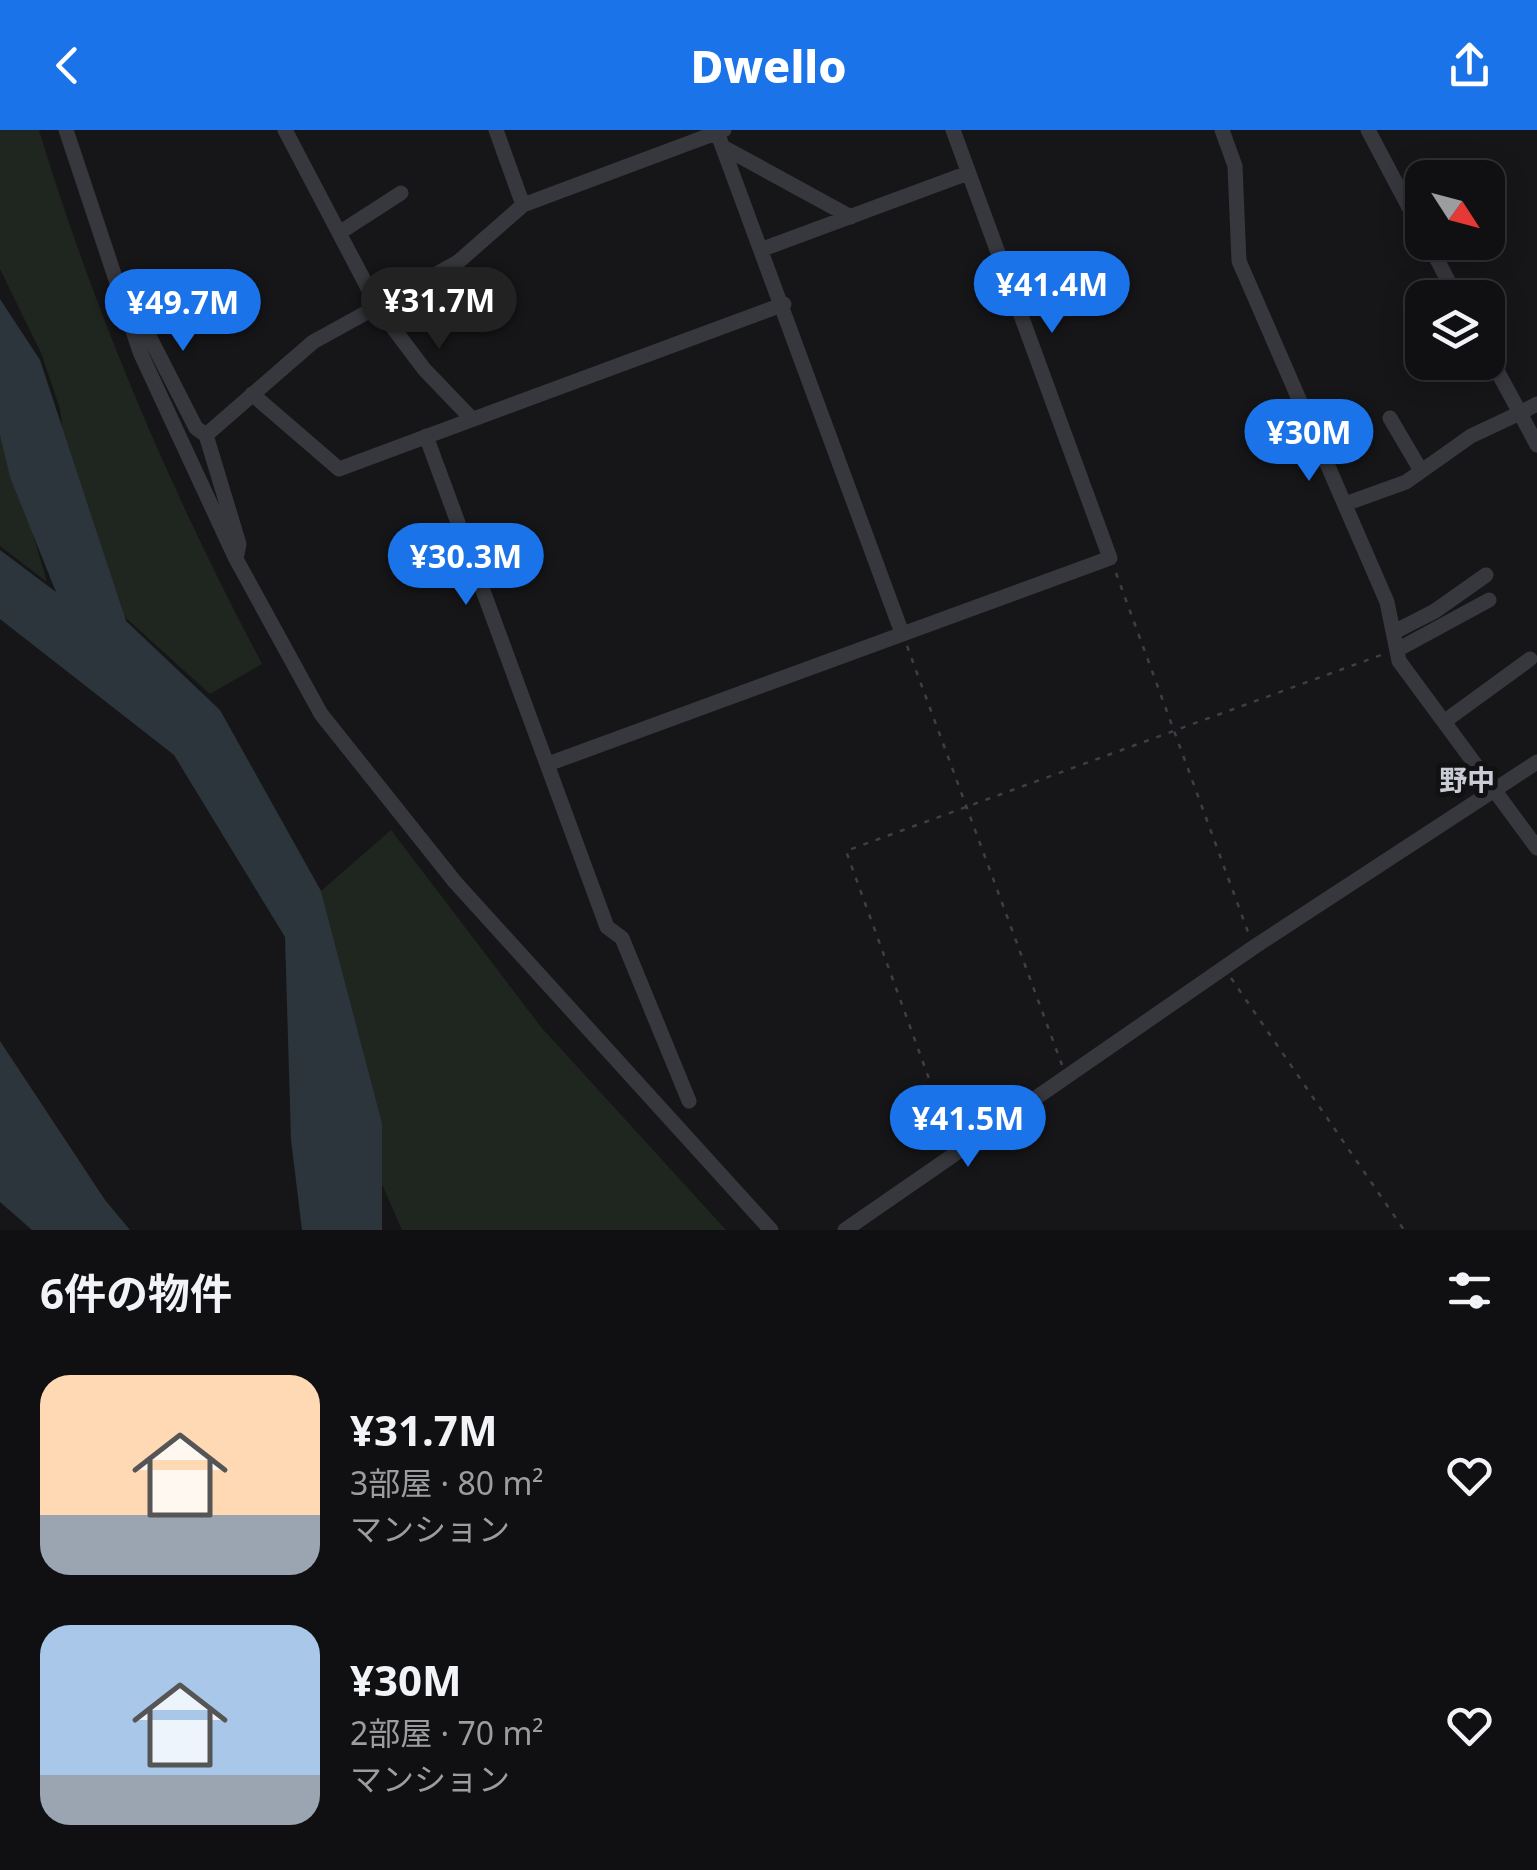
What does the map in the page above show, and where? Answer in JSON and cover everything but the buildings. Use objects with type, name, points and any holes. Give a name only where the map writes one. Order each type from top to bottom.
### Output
[{"type":"street","points":[[66,130],[128,317],[184,454],[320,714],[358,765],[524,960],[771,1230]]},
{"type":"street","points":[[496,130],[523,204]]},
{"type":"street","points":[[548,764],[1110,558],[953,130]]},
{"type":"street","points":[[1222,130],[1235,166],[1240,261],[1326,469],[1387,602],[1399,661],[1537,848]]},
{"type":"street","points":[[1368,130],[1405,200]]},
{"type":"street","points":[[289,131],[379,309],[424,369],[472,419]]},
{"type":"street","points":[[206,435],[313,342],[458,262],[523,204],[721,136]]},
{"type":"street","points":[[721,136],[850,216]]},
{"type":"street","points":[[721,136],[902,633]]},
{"type":"street","points":[[763,249],[968,173]]},
{"type":"street","points":[[339,233],[401,193]]},
{"type":"street","points":[[252,394],[339,468],[784,304]]},
{"type":"street","points":[[128,317],[150,338],[196,428],[206,435],[240,544],[236,559]]},
{"type":"street","points":[[1502,380],[1537,446]]},
{"type":"street","points":[[1345,504],[1406,482],[1471,436],[1537,404]]},
{"type":"street","points":[[1390,418],[1420,469]]},
{"type":"street","points":[[426,436],[607,927],[622,938],[689,1101]]},
{"type":"street","points":[[1394,632],[1434,611],[1486,574]]},
{"type":"street","points":[[1397,650],[1489,600]]},
{"type":"street","points":[[1445,721],[1530,659]]},
{"type":"street","points":[[845,1230],[1254,947],[1537,762]]},
{"type":"path","points":[[1110,558],[1254,947]]},
{"type":"path","points":[[902,633],[1066,1076]]},
{"type":"path","points":[[956,1151],[846,851],[1397,650]]},
{"type":"path","points":[[1225,968],[1404,1230]]},
{"type":"shaded area","points":[[0,130],[39,130],[85,268],[138,403],[197,535],[262,664],[210,694],[86,582],[71,513],[60,409],[42,355],[0,269]]},
{"type":"shaded area","points":[[0,299],[40,360],[126,621],[220,710],[321,891],[382,1123],[382,1230],[302,1230],[291,1140],[285,937],[174,755],[0,619],[0,550],[56,592],[10,477],[0,435]]},
{"type":"shaded area","points":[[0,422],[47,582],[0,546]]},
{"type":"shaded area","points":[[391,830],[541,1027],[726,1230],[402,1230],[382,1184],[382,1123],[321,891]]},
{"type":"shaded area","points":[[0,1041],[105,1200],[130,1230],[32,1230],[0,1202]]},
{"type":"district","name":"野中","points":[[1467,780]]}]
